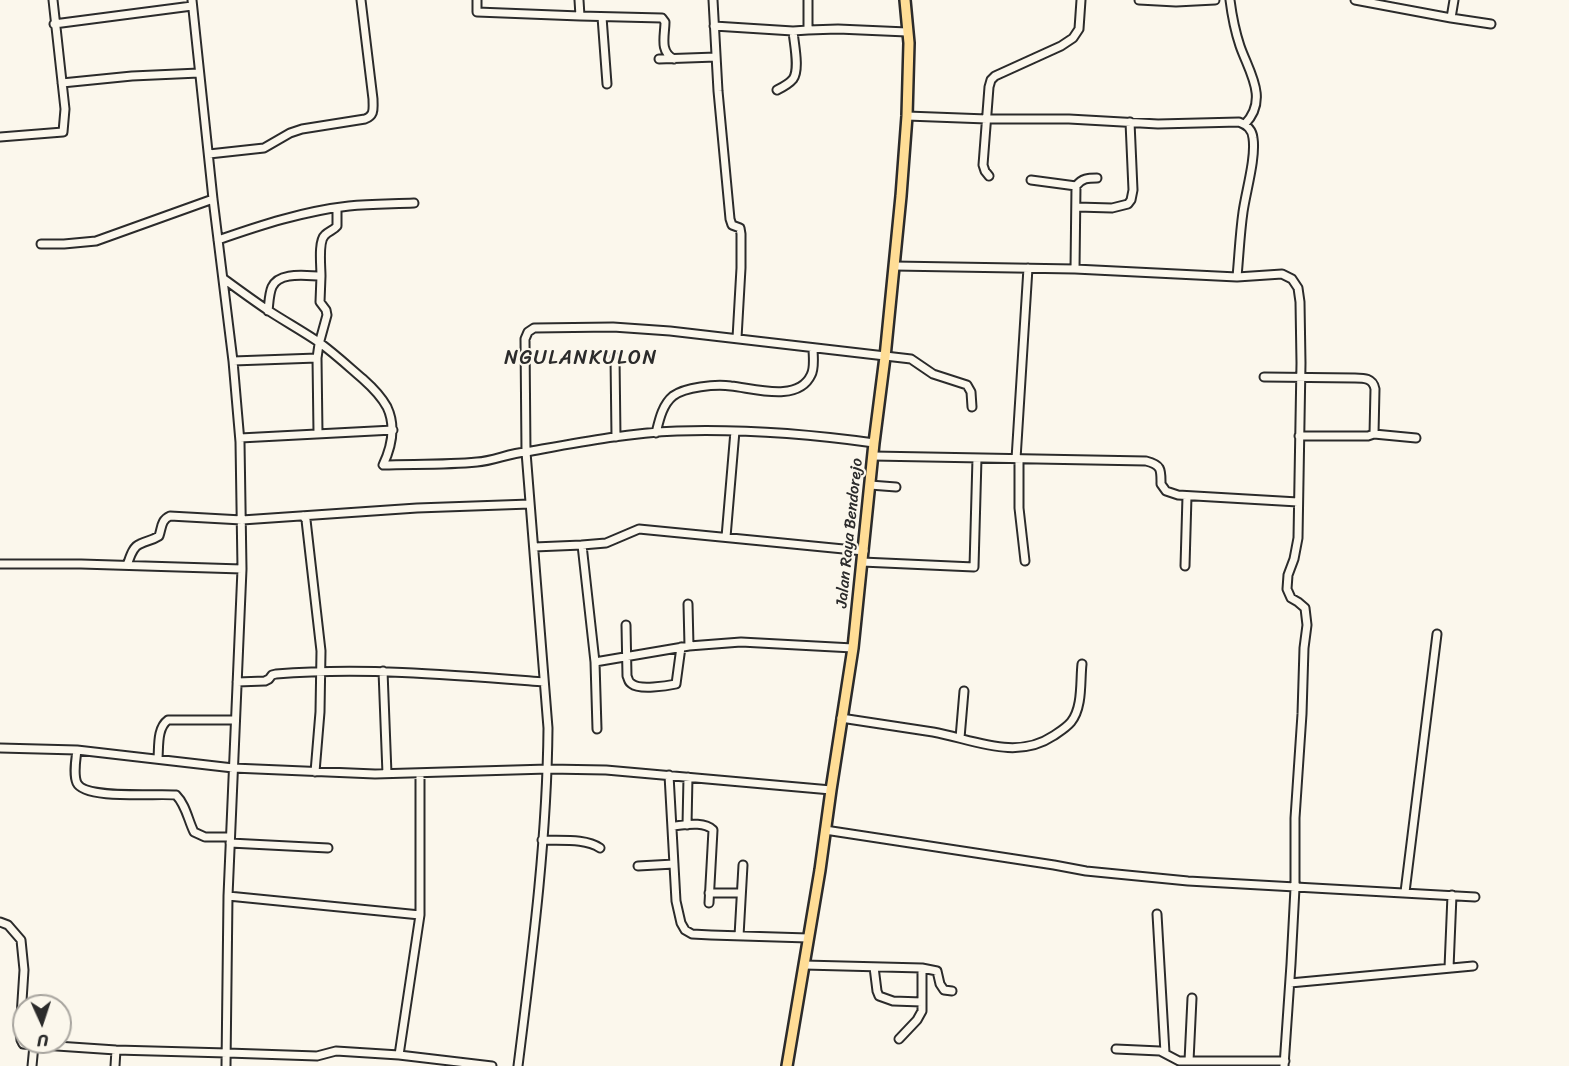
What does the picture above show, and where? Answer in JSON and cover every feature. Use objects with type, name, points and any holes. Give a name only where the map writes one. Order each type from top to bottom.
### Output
[{"type":"main road","name":"Jalan Raya Bendorejo","points":[[787,1066],[853,648],[864,551],[894,266],[906,116],[909,51],[904,0]]},
{"type":"street","points":[[0,137],[63,132],[65,109],[53,0]]},
{"type":"street","points":[[209,154],[264,148],[296,131],[370,117],[374,112],[361,0]]},
{"type":"street","points":[[477,0],[477,12],[662,18],[665,22],[665,50],[668,56],[674,59]]},
{"type":"street","points":[[579,0],[580,16]]},
{"type":"street","points":[[713,0],[730,219],[732,225],[740,228],[741,234],[737,338]]},
{"type":"street","points":[[808,0],[808,30]]},
{"type":"street","points":[[989,176],[983,165],[991,80],[1009,68],[1061,46],[1073,38],[1079,29],[1081,0]]},
{"type":"street","points":[[1139,0],[1176,2],[1215,0]]},
{"type":"street","points":[[1230,0],[1234,27],[1256,87],[1256,110],[1245,124]]},
{"type":"street","points":[[1355,0],[1491,24]]},
{"type":"street","points":[[1451,18],[1454,0]]},
{"type":"street","points":[[54,24],[192,3],[240,438],[242,569],[228,896],[226,1066]]},
{"type":"street","points":[[602,17],[607,84]]},
{"type":"street","points":[[714,26],[793,32],[808,30],[907,32]]},
{"type":"street","points":[[777,90],[792,81],[796,74],[793,32]]},
{"type":"street","points":[[659,59],[716,57]]},
{"type":"street","points":[[62,83],[132,76],[199,73]]},
{"type":"street","points":[[906,116],[1069,119],[1158,124],[1239,122],[1245,124],[1251,129],[1254,150],[1243,215],[1237,277]]},
{"type":"street","points":[[1077,207],[1112,208],[1131,201],[1133,190],[1130,122]]},
{"type":"street","points":[[1076,269],[1076,186],[1085,178],[1097,178]]},
{"type":"street","points":[[1031,180],[1076,186]]},
{"type":"street","points":[[41,244],[96,240],[213,199]]},
{"type":"street","points":[[218,240],[285,218],[337,208],[414,203]]},
{"type":"street","points":[[318,434],[317,358],[327,315],[320,302],[322,238],[337,226],[337,208]]},
{"type":"street","points":[[894,266],[1076,269],[1237,277],[1282,274],[1292,279],[1298,288],[1301,378],[1298,538],[1286,584],[1291,598],[1305,608],[1307,625],[1295,818],[1295,888],[1285,1063],[1186,1063],[1165,1053],[1116,1049]]},
{"type":"street","points":[[1025,561],[1019,508],[1017,459],[1028,268]]},
{"type":"street","points":[[268,311],[274,282],[294,274],[321,276]]},
{"type":"street","points":[[224,279],[347,364],[373,388],[383,400],[392,422],[389,453],[383,465],[479,462],[516,453],[616,437],[674,431],[735,431],[874,443]]},
{"type":"street","points":[[518,1066],[535,927],[548,769],[548,728],[526,452],[525,339],[528,332],[534,328],[552,327],[613,327],[670,331],[911,359],[933,374],[967,385],[971,392],[972,407]]},
{"type":"street","points":[[656,433],[668,401],[674,395],[687,390],[728,385],[771,392],[788,391],[805,384],[813,372],[813,348]]},
{"type":"street","points":[[615,357],[616,437]]},
{"type":"street","points":[[233,361],[317,358]]},
{"type":"street","points":[[1264,377],[1371,380],[1375,389],[1374,434]]},
{"type":"street","points":[[240,438],[393,430]]},
{"type":"street","points":[[726,537],[735,431]]},
{"type":"street","points":[[1299,436],[1368,436],[1374,434],[1416,438]]},
{"type":"street","points":[[873,456],[1146,461],[1160,468],[1161,484],[1166,491],[1178,495],[1298,502]]},
{"type":"street","points":[[862,562],[974,567],[978,458]]},
{"type":"street","points":[[870,485],[896,487]]},
{"type":"street","points":[[1185,566],[1187,496]]},
{"type":"street","points":[[128,565],[130,555],[136,547],[159,536],[162,523],[170,516],[242,520],[417,508],[530,504]]},
{"type":"street","points":[[303,516],[306,520],[320,635],[320,712],[315,772]]},
{"type":"street","points":[[534,547],[606,543],[639,529],[864,551]]},
{"type":"street","points":[[582,545],[595,662],[597,729]]},
{"type":"street","points":[[0,564],[242,569]]},
{"type":"street","points":[[688,604],[689,646]]},
{"type":"street","points":[[626,625],[627,676],[629,682],[634,686],[653,687],[674,685],[678,682],[681,648]]},
{"type":"street","points":[[1405,892],[1437,634]]},
{"type":"street","points":[[595,662],[689,646],[741,642],[853,648]]},
{"type":"street","points":[[842,718],[936,733],[996,747],[1011,748],[1033,745],[1045,741],[1072,721],[1079,700],[1082,664]]},
{"type":"street","points":[[237,682],[265,681],[276,674],[383,671],[544,682]]},
{"type":"street","points":[[383,671],[387,774]]},
{"type":"street","points":[[960,738],[964,692]]},
{"type":"street","points":[[158,758],[160,730],[164,722],[168,720],[235,720]]},
{"type":"street","points":[[0,748],[77,750],[233,768],[315,772],[420,774],[548,769],[606,770],[831,790]]},
{"type":"street","points":[[77,750],[76,781],[80,787],[99,793],[176,795],[194,832],[204,837],[328,848]]},
{"type":"street","points":[[399,1055],[420,915],[420,774]]},
{"type":"street","points":[[669,775],[676,901],[685,930],[692,934],[808,938]]},
{"type":"street","points":[[687,825],[688,777]]},
{"type":"street","points":[[673,826],[701,825],[710,826],[713,830],[709,903]]},
{"type":"street","points":[[825,830],[1054,865],[1086,872],[1295,888],[1475,897]]},
{"type":"street","points":[[542,840],[585,841],[600,848]]},
{"type":"street","points":[[638,866],[674,864]]},
{"type":"street","points":[[739,936],[743,865]]},
{"type":"street","points":[[709,893],[741,893]]},
{"type":"street","points":[[1449,968],[1452,895]]},
{"type":"street","points":[[228,896],[420,915]]},
{"type":"street","points":[[1157,914],[1165,1053]]},
{"type":"street","points":[[0,922],[8,925],[21,940],[24,970],[22,994]]},
{"type":"street","points":[[804,965],[922,968],[938,971],[940,984],[944,990],[952,991]]},
{"type":"street","points":[[1290,983],[1473,966]]},
{"type":"street","points":[[874,967],[879,996],[893,1001],[922,1002]]},
{"type":"street","points":[[899,1039],[917,1020],[922,1011],[922,968]]},
{"type":"street","points":[[1186,1063],[1192,998]]},
{"type":"street","points":[[72,1047],[318,1056],[336,1051],[399,1055],[492,1066]]},
{"type":"street","points":[[115,1066],[116,1050]]},
{"type":"district","name":"NGULANKULON","points":[[581,359]]}]
